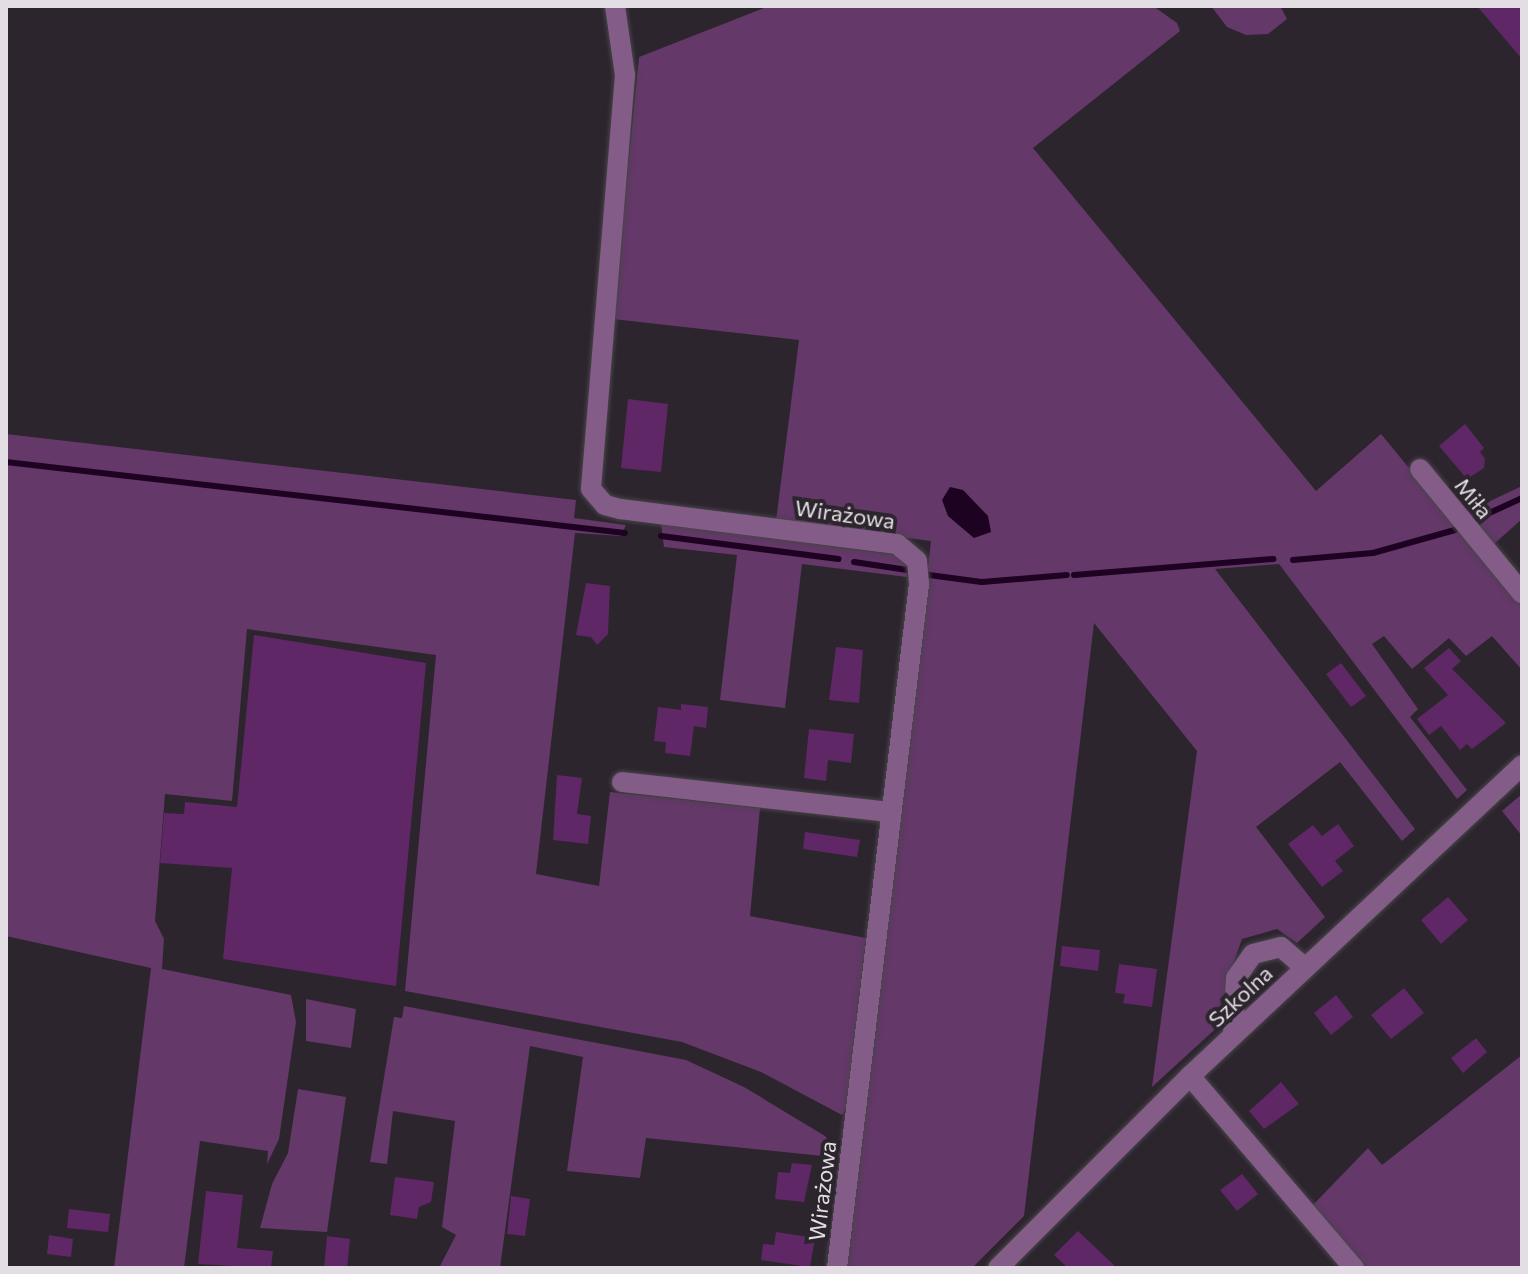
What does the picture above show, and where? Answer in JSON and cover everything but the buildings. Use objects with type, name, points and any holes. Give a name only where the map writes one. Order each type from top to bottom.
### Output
[{"type":"street","name":"Wirażowa","points":[[615,6],[625,75],[591,489],[605,505],[620,509],[897,544],[909,551],[917,561],[919,584],[837,1268]]},
{"type":"street","name":"Miła","points":[[1420,469],[1522,593]]},
{"type":"street","name":"Szkolna","points":[[998,1268],[1190,1076],[1522,765]]},
{"type":"street","points":[[622,782],[890,812]]},
{"type":"street","points":[[1233,1035],[1236,978],[1253,954],[1281,947],[1305,968]]},
{"type":"street","points":[[1190,1076],[1354,1268]]},
{"type":"shaded area","points":[[769,6],[1153,6],[1177,23],[1180,31],[1033,148],[1316,491],[1381,434],[1522,605],[1522,670],[1492,636],[1466,656],[1449,638],[1412,669],[1384,636],[1372,644],[1418,709],[1410,717],[1467,790],[1457,799],[1279,564],[1215,569],[1415,829],[1402,841],[1340,762],[1256,827],[1325,917],[1297,943],[1277,929],[1242,939],[1227,982],[1222,1023],[1152,1087],[1197,751],[1094,623],[1024,1216],[972,1268],[845,1268],[931,541],[776,521],[799,340],[613,319],[639,57]]},
{"type":"shaded area","points":[[1211,6],[1280,6],[1287,19],[1268,34],[1246,35],[1227,27]]},
{"type":"shaded area","points":[[6,434],[576,500],[574,518],[626,525],[621,536],[575,533],[536,874],[599,886],[610,792],[760,808],[750,916],[866,938],[847,1108],[842,1115],[761,1072],[682,1042],[405,991],[436,655],[247,629],[232,801],[165,794],[155,921],[164,939],[162,969],[291,995],[296,1022],[279,1139],[267,1164],[268,1151],[200,1141],[184,1268],[114,1268],[151,968],[6,936]]},
{"type":"shaded area","points":[[1522,486],[1522,519],[1494,544],[1467,512]]},
{"type":"shaded area","points":[[950,487],[963,490],[988,516],[991,532],[974,538],[948,516],[942,500]]},
{"type":"shaded area","points":[[661,524],[898,555],[908,564],[907,577],[802,564],[785,708],[720,700],[737,555],[664,547]]},
{"type":"shaded area","points":[[1522,794],[1522,836],[1502,811]]},
{"type":"shaded area","points":[[306,999],[356,1009],[351,1048],[306,1041]]},
{"type":"shaded area","points":[[404,1006],[686,1060],[744,1087],[825,1136],[842,1158],[646,1138],[640,1178],[567,1171],[583,1057],[530,1046],[500,1268],[439,1268],[456,1235],[442,1227],[455,1121],[393,1111],[387,1164],[370,1162],[394,1017],[402,1018]]},
{"type":"shaded area","points":[[1522,1055],[1522,1268],[1365,1268],[1310,1208],[1368,1148],[1382,1165]]},
{"type":"shaded area","points":[[298,1089],[346,1097],[327,1232],[260,1228],[272,1184],[288,1153]]},
{"type":"waterway","points":[[6,462],[625,533]]},
{"type":"waterway","points":[[1474,520],[1522,498]]},
{"type":"waterway","points":[[1293,560],[1373,553],[1455,530]]},
{"type":"waterway","points":[[661,536],[839,559]]},
{"type":"waterway","points":[[1074,575],[1273,559]]},
{"type":"waterway","points":[[854,562],[907,570]]},
{"type":"waterway","points":[[929,575],[982,582],[1067,575]]}]
